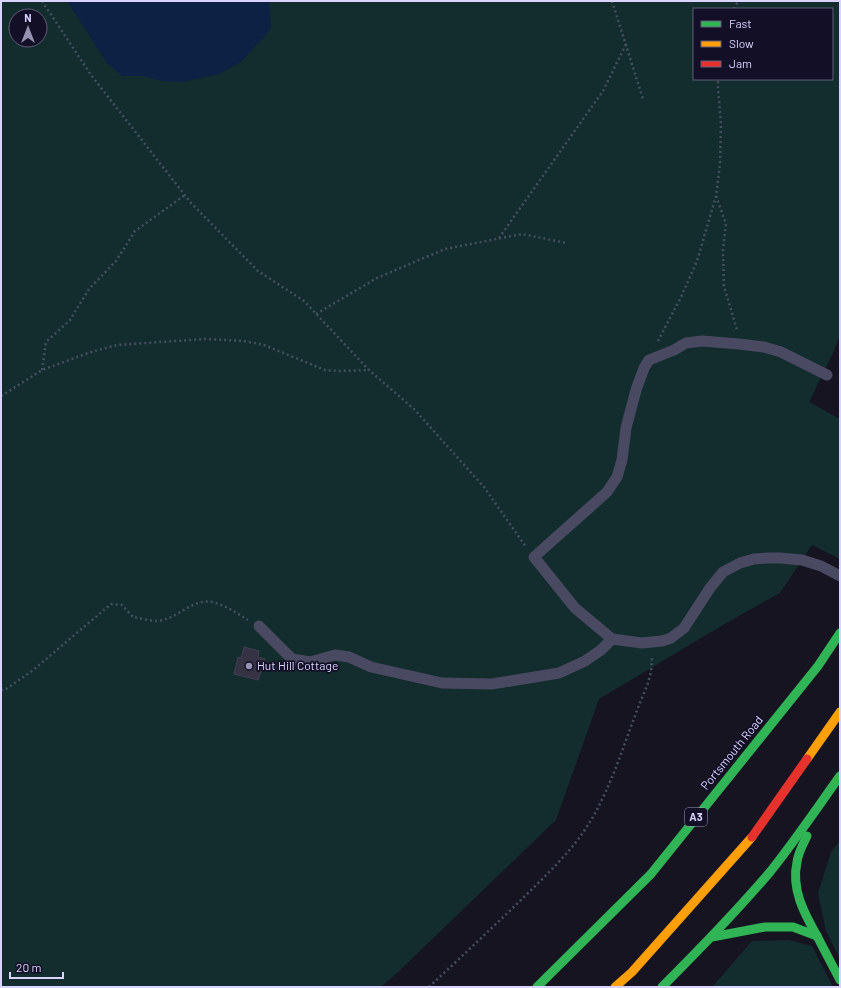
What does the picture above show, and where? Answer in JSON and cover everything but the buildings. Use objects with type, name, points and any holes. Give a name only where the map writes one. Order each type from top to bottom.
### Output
[{"type":"main road","name":"Portsmouth Road","points":[[537,987],[651,874],[818,666],[840,633]]},
{"type":"main road","points":[[616,987],[632,972],[753,836],[840,712]]},
{"type":"main road","points":[[662,987],[712,937],[748,897],[785,853],[840,776]]},
{"type":"main road","points":[[819,806],[796,865],[796,890],[803,911],[818,936],[840,980]]},
{"type":"main road","points":[[712,937],[765,927],[793,927],[818,936]]},
{"type":"lane","points":[[827,376],[781,352],[764,347],[739,344],[702,341],[686,343],[674,350],[649,360],[644,368],[636,390],[626,428],[622,460],[617,477],[607,492],[534,557],[575,608],[612,639],[642,643],[662,641],[671,638],[684,628],[710,588],[723,572],[740,562],[768,558],[802,560],[821,566],[840,576]]},
{"type":"lane","points":[[259,626],[292,659],[310,662],[335,655],[350,656],[371,666],[442,683],[492,684],[559,673],[585,661],[612,639]]},
{"type":"path","points":[[42,1],[91,75],[191,203],[258,271],[304,301],[369,370],[414,409],[484,487],[534,557]]},
{"type":"path","points":[[612,1],[643,99]]},
{"type":"path","points":[[499,238],[603,91],[626,44]]},
{"type":"path","points":[[649,360],[681,297],[697,261],[716,196],[720,164],[721,125],[718,80]]},
{"type":"path","points":[[42,370],[46,342],[70,320],[89,289],[116,261],[135,231],[185,195]]},
{"type":"path","points":[[716,196],[726,224],[723,250],[724,286],[736,322],[739,344]]},
{"type":"path","points":[[316,314],[377,278],[445,248],[522,234],[566,243]]},
{"type":"path","points":[[1,396],[42,370],[116,344],[205,339],[244,341],[264,345],[325,370],[369,370]]},
{"type":"path","points":[[1,690],[6,689],[32,671],[111,604],[122,605],[133,617],[158,621],[179,614],[198,602],[211,602],[224,606],[259,626]]},
{"type":"path","points":[[429,987],[558,863],[572,847],[593,816],[606,791],[652,672],[653,642]]},
{"type":"green space","points":[[1,1],[840,1],[840,334],[834,351],[809,402],[840,419],[840,559],[812,545],[780,593],[728,622],[599,699],[556,820],[381,987],[1,987]]},
{"type":"green space","points":[[840,841],[840,959],[826,931],[818,893],[831,852]]},
{"type":"green space","points":[[789,940],[812,946],[833,987],[712,987],[752,941]]},
{"type":"water","points":[[67,1],[269,1],[271,29],[241,62],[219,74],[182,82],[162,81],[143,76],[122,76],[107,63]]},
{"type":"traffic: fast","points":[[537,987],[651,874],[818,666],[840,633]]},
{"type":"traffic: fast","points":[[662,987],[717,931],[770,872],[840,776]]},
{"type":"traffic: fast","points":[[807,836],[798,859],[796,882],[797,891],[803,910],[817,936]]},
{"type":"traffic: fast","points":[[712,937],[765,927],[793,927],[817,936]]},
{"type":"traffic: fast","points":[[817,936],[840,980]]},
{"type":"traffic: slow","points":[[807,759],[840,712]]},
{"type":"traffic: slow","points":[[615,987],[632,972],[752,837]]},
{"type":"traffic: jam","points":[[752,837],[807,759]]},
{"type":"place","name":"Hut Hill Cottage","points":[[249,666]]}]
